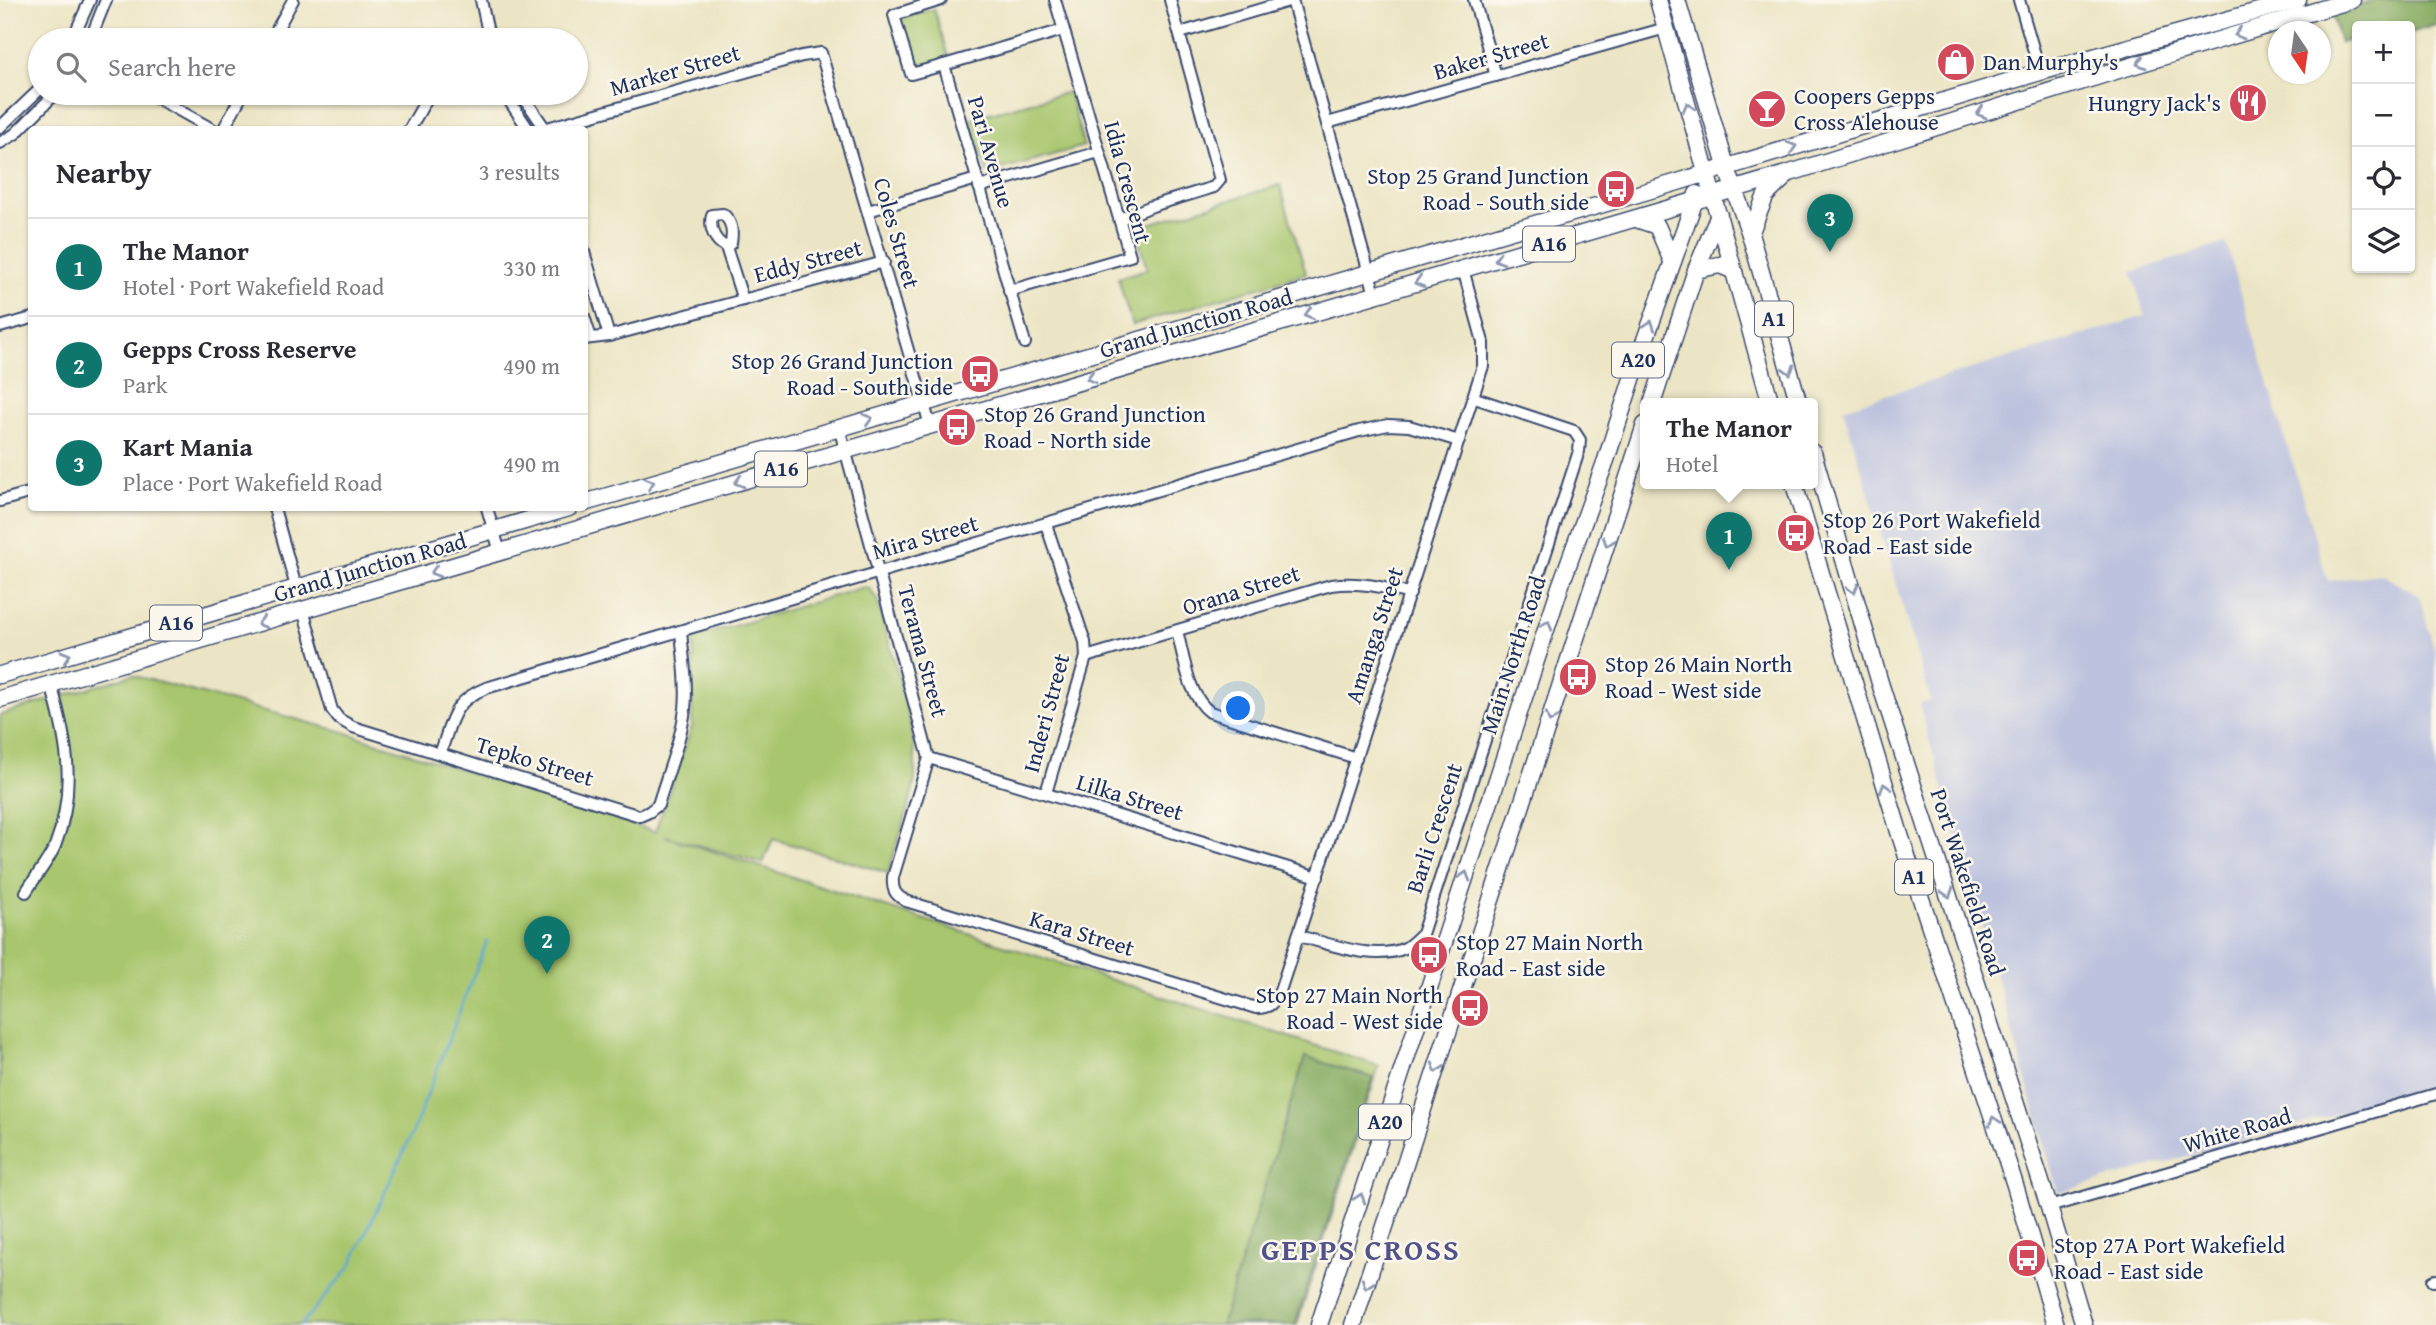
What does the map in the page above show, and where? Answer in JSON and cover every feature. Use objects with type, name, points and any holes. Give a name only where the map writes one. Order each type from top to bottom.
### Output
[{"type":"highway","name":"A1","points":[[1658,0],[1769,398]]},
{"type":"highway","name":"A1","points":[[1677,0],[1726,166],[1750,234],[1797,398]]},
{"type":"highway","name":"Grand Junction Road","points":[[588,502],[2040,72],[2298,0]]},
{"type":"highway","name":"Grand Junction Road","points":[[0,699],[1793,172],[2352,0]]},
{"type":"highway","points":[[2040,72],[2046,92]]},
{"type":"highway","points":[[1750,234],[1766,195],[1793,172]]},
{"type":"highway","name":"Main North Road","points":[[1319,1325],[1560,587],[1606,460],[1672,261],[1706,173]]},
{"type":"highway","name":"A20","points":[[1654,398],[1696,270],[1718,216],[1734,189]]},
{"type":"highway","points":[[1634,218],[1657,226],[1672,261]]},
{"type":"highway","points":[[1439,251],[1463,270],[1472,241]]},
{"type":"highway","points":[[1696,270],[1720,265],[1734,271]]},
{"type":"highway","name":"A20","points":[[1353,1325],[1640,440]]},
{"type":"highway","points":[[1606,460],[1631,468]]},
{"type":"highway","name":"Port Wakefield Road","points":[[1818,473],[1880,683],[2049,1207],[2084,1325]]},
{"type":"highway","name":"A1","points":[[1796,489],[1900,835],[2015,1185],[2056,1325]]},
{"type":"highway","name":"Grand Junction Road","points":[[0,675],[559,511]]},
{"type":"highway","points":[[0,681],[44,670],[51,684]]},
{"type":"highway","points":[[1900,835],[1927,828]]},
{"type":"highway","points":[[2015,1185],[2049,1207],[2037,1223],[2036,1257]]},
{"type":"street","points":[[77,28],[90,0]]},
{"type":"street","points":[[95,28],[106,0]]},
{"type":"street","points":[[278,28],[293,0]]},
{"type":"street","points":[[481,0],[487,28]]},
{"type":"street","points":[[941,0],[894,15],[911,74],[1063,30]]},
{"type":"street","name":"Idia Crescent","points":[[1010,291],[1129,256],[1055,0]]},
{"type":"street","points":[[1120,219],[1214,187],[1220,180],[1170,0]]},
{"type":"street","points":[[1180,33],[1292,0],[1375,294]]},
{"type":"street","points":[[1474,0],[1496,76]]},
{"type":"street","points":[[2019,0],[2040,72]]},
{"type":"street","name":"Baker Street","points":[[1327,123],[1666,28]]},
{"type":"street","name":"Marker Street","points":[[554,126],[802,56],[821,53]]},
{"type":"street","name":"Coles Street","points":[[821,53],[930,425]]},
{"type":"street","name":"Pari Avenue","points":[[944,65],[1024,343]]},
{"type":"street","points":[[0,127],[28,100]]},
{"type":"street","points":[[0,143],[15,134],[43,105]]},
{"type":"street","points":[[170,105],[208,126]]},
{"type":"street","points":[[225,126],[237,105]]},
{"type":"street","points":[[411,126],[423,105]]},
{"type":"street","points":[[512,105],[525,126]]},
{"type":"street","points":[[528,105],[541,126]]},
{"type":"street","points":[[868,211],[1099,152]]},
{"type":"street","name":"Eddy Street","points":[[726,247],[743,300]]},
{"type":"street","name":"Eddy Street","points":[[588,339],[609,336],[884,262]]},
{"type":"street","points":[[588,265],[609,336]]},
{"type":"street","name":"Amanga Street","points":[[1267,1008],[1274,1003],[1280,991],[1475,398],[1483,366],[1483,342],[1463,270]]},
{"type":"street","points":[[0,327],[28,319]]},
{"type":"street","name":"Barli Crescent","points":[[1298,936],[1386,953],[1407,947],[1422,934],[1579,451],[1580,440],[1574,430],[1475,398]]},
{"type":"street","name":"Mira Street","points":[[440,754],[456,707],[470,695],[486,688],[1359,431],[1388,425],[1409,426],[1459,441]]},
{"type":"street","name":"Terama Street","points":[[839,427],[929,758]]},
{"type":"street","points":[[0,501],[28,493]]},
{"type":"street","points":[[276,511],[296,587]]},
{"type":"street","points":[[488,511],[500,552]]},
{"type":"street","name":"Inderi Street","points":[[1046,524],[1085,642],[1086,657],[1046,793]]},
{"type":"street","name":"Orana Street","points":[[1086,657],[1331,585],[1348,582],[1371,584],[1410,594]]},
{"type":"street","name":"Tepko Street","points":[[303,610],[328,698],[339,719],[353,727],[640,816],[657,805],[683,725],[686,705],[681,631]]},
{"type":"street","points":[[1177,631],[1194,690],[1201,705],[1210,712],[1356,758]]},
{"type":"street","points":[[26,892],[54,847],[68,800],[69,759],[51,684]]},
{"type":"street","name":"Lilka Street","points":[[929,758],[1318,877]]},
{"type":"street","name":"Kara Street","points":[[929,758],[892,886],[896,895],[905,901],[1256,1009],[1267,1008]]},
{"type":"street","name":"White Road","points":[[2049,1207],[2436,1094]]},
{"type":"shaded area","points":[[2226,243],[2328,581],[2380,574],[2419,595],[2436,656],[2436,1086],[2058,1193],[1919,704],[1931,701],[1843,408],[2145,316],[2132,272]]},
{"type":"green space","points":[[2376,0],[2436,0],[2436,25],[2415,31],[2415,21],[2352,21],[2352,39],[2340,43],[2332,13]]},
{"type":"green space","points":[[934,9],[949,60],[913,70],[899,19]]},
{"type":"green space","points":[[1069,92],[1084,146],[987,173],[971,118]]},
{"type":"green space","points":[[1280,185],[1306,273],[1132,325],[1118,278],[1147,269],[1135,228]]},
{"type":"green space","points":[[864,587],[870,589],[877,600],[889,642],[909,719],[915,767],[914,785],[888,873],[773,839],[763,863],[665,836],[1379,1066],[1297,1325],[0,1325],[0,715],[132,675],[344,732],[655,832],[692,727],[694,638]]},
{"type":"green space","points":[[1305,1057],[1373,1078],[1295,1325],[1221,1325]]},
{"type":"waterway","points":[[301,1325],[350,1267],[412,1134],[487,941]]},
{"type":"place","name":"Dan Murphy's","points":[[1956,62]]},
{"type":"place","name":"Hungry Jack's","points":[[2248,103]]},
{"type":"place","name":"Coopers Gepps Cross Alehouse","points":[[1767,109]]},
{"type":"place","name":"Stop 25 Grand Junction Road - South side","points":[[1616,189]]},
{"type":"place","name":"Kart Mania","points":[[1830,252]]},
{"type":"place","name":"Stop 26 Grand Junction Road - South side","points":[[980,374]]},
{"type":"place","name":"Stop 26 Grand Junction Road - North side","points":[[957,427]]},
{"type":"place","name":"Stop 26 Port Wakefield Road - East side","points":[[1796,533]]},
{"type":"place","name":"The Manor","points":[[1729,570]]},
{"type":"place","name":"Stop 26 Main North Road - West side","points":[[1578,677]]},
{"type":"place","name":"Stop 27 Main North Road - East side","points":[[1429,955]]},
{"type":"place","name":"Gepps Cross Reserve","points":[[547,974]]},
{"type":"place","name":"Stop 27 Main North Road - West side","points":[[1470,1008]]},
{"type":"place","name":"Stop 27A Port Wakefield Road - East side","points":[[2027,1258]]},
{"type":"district","name":"GEPPS CROSS","points":[[1361,1250]]}]
